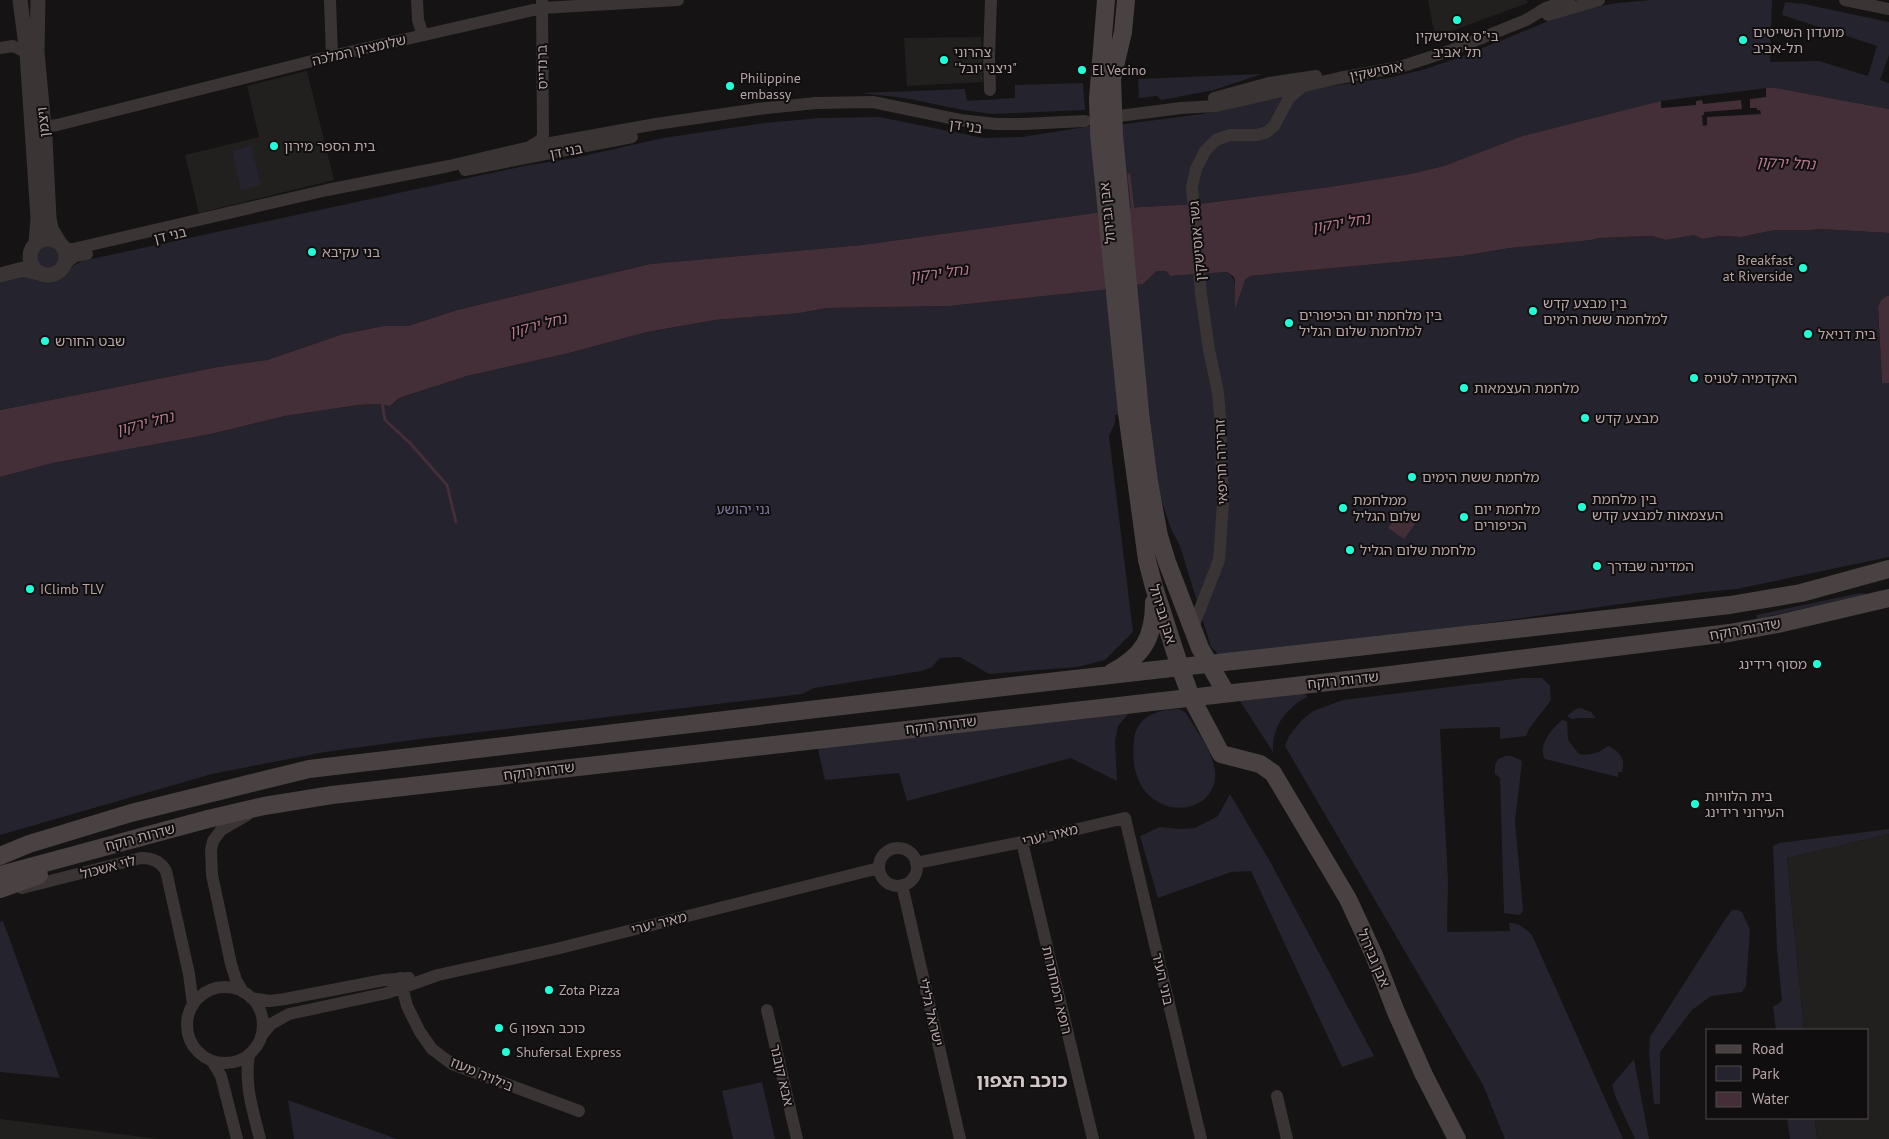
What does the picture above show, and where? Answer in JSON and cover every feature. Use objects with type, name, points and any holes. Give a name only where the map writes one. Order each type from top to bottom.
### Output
[{"type":"main road","name":"אבן גבירול","points":[[1106,0],[1105,99],[1114,144],[1147,560],[1154,587],[1191,697],[1221,754],[1260,764],[1273,773],[1348,899],[1374,955],[1396,1012],[1424,1075],[1456,1139]]},
{"type":"main road","name":"אבן גבירול","points":[[1105,99],[1123,32],[1126,0]]},
{"type":"main road","name":"אבן גבירול","points":[[1134,412],[1159,536],[1167,562],[1200,648],[1226,693]]},
{"type":"main road","name":"שדרות רוקח","points":[[0,856],[29,844],[131,814],[309,769],[1730,605],[1801,593],[1889,569]]},
{"type":"main road","points":[[1106,676],[1134,658],[1147,642],[1154,620],[1154,587]]},
{"type":"main road","name":"שדרות רוקח","points":[[0,875],[208,819],[264,806],[332,795],[1382,676],[1745,631],[1888,598]]},
{"type":"main road","points":[[0,889],[208,819]]},
{"type":"main road","points":[[0,852],[29,844]]},
{"type":"street","name":"ויצמן","points":[[20,0],[32,52],[44,127],[49,218],[52,229],[61,244]]},
{"type":"street","name":"ויצמן","points":[[33,247],[38,218],[32,52],[38,0]]},
{"type":"street","points":[[330,0],[332,56]]},
{"type":"street","points":[[417,0],[418,20],[423,35]]},
{"type":"street","name":"שלומציון המלכה","points":[[44,127],[423,35],[542,4],[677,0]]},
{"type":"street","points":[[990,90],[991,0]]},
{"type":"street","name":"אוסישקין","points":[[1526,20],[1546,8],[1569,0]]},
{"type":"street","name":"אוסישקין","points":[[1118,116],[1180,108],[1216,106],[1411,64],[1452,50],[1526,20],[1576,8],[1599,0]]},
{"type":"street","points":[[1845,0],[1889,10]]},
{"type":"street","name":"ברנדייס","points":[[542,4],[546,139]]},
{"type":"street","points":[[0,48],[13,46],[32,52]]},
{"type":"street","name":"אוסישקין","points":[[1180,108],[1280,81],[1322,75],[1339,78]]},
{"type":"street","points":[[1278,121],[1289,98],[1303,86]]},
{"type":"street","points":[[1254,87],[1266,88],[1273,93],[1278,107],[1278,121]]},
{"type":"street","name":"בני דן","points":[[61,244],[68,249],[73,249],[317,192],[528,147],[546,139],[758,109],[816,103],[883,103],[960,120],[996,124],[1080,121],[1060,126],[1025,130],[996,130],[950,125],[881,110],[816,111],[759,116],[656,132],[319,201],[75,256],[65,264]]},
{"type":"street","name":"גשר אוסישקין","points":[[1201,294],[1192,187],[1196,169],[1205,151],[1216,140],[1230,135],[1257,135],[1267,132],[1278,121]]},
{"type":"street","points":[[546,139],[554,148],[568,150]]},
{"type":"street","points":[[0,265],[24,257],[33,247],[48,238],[61,244],[66,252],[65,264],[51,275],[23,270],[0,275]]},
{"type":"street","points":[[33,247],[31,264],[39,273]]},
{"type":"street","name":"זהרירה חריפאי","points":[[1193,627],[1219,560],[1223,504],[1218,392],[1209,350],[1201,294]]},
{"type":"street","points":[[247,995],[232,988],[221,988],[201,996],[193,1005],[187,1026],[189,1037],[194,1047],[202,1055],[212,1061],[231,1063],[241,1060],[249,1055],[257,1046],[262,1035],[262,1015],[258,1006],[236,980],[231,964],[212,875],[211,850],[213,841],[221,830],[264,806]]},
{"type":"street","name":"מאיר יערי","points":[[916,863],[1022,842],[1125,818]]},
{"type":"street","name":"בוני העיר","points":[[1125,818],[1201,1139]]},
{"type":"street","name":"רופא המחתרות","points":[[1022,842],[1093,1139]]},
{"type":"street","points":[[898,848],[910,852],[916,863],[916,874],[908,883],[902,885],[890,884],[881,874],[879,868],[882,856],[898,848]]},
{"type":"street","name":"לוי אשכול","points":[[0,894],[141,858],[147,858],[159,863],[164,868],[168,880],[189,974],[193,1005]]},
{"type":"street","name":"מאיר יערי","points":[[247,995],[270,1001],[341,988],[402,983],[438,976],[556,949],[879,868]]},
{"type":"street","name":"ישראל גלילי","points":[[902,885],[960,1139]]},
{"type":"street","name":"מאיר יערי","points":[[262,1035],[271,1024],[289,1014],[387,994],[402,983]]},
{"type":"street","name":"בילויה מעוז","points":[[402,983],[408,1006],[420,1032],[432,1048],[452,1064],[578,1111]]},
{"type":"street","points":[[341,988],[344,1002]]},
{"type":"street","name":"אבא קובנר","points":[[767,1010],[797,1139]]},
{"type":"street","points":[[249,1055],[247,1066],[248,1088],[260,1139]]},
{"type":"street","points":[[212,1061],[221,1076],[238,1139]]},
{"type":"street","points":[[1276,1096],[1287,1139]]},
{"type":"shaded area","name":"בי\"ס אוסישקין תל אביב","points":[[1428,0],[1527,0],[1528,3],[1435,37]]},
{"type":"shaded area","name":"צהרוני \"ניצני יובל\"","points":[[981,37],[983,82],[907,86],[904,38]]},
{"type":"shaded area","name":"בית הספר מירון","points":[[307,71],[334,180],[199,213],[185,155],[259,137],[247,86]]},
{"type":"shaded area","points":[[1889,834],[1889,1139],[1817,1139],[1815,1119],[1869,1119],[1869,1029],[1804,1029],[1787,858]]},
{"type":"shaded area","points":[[0,1119],[159,1139],[0,1139]]},
{"type":"green space","points":[[1652,0],[1772,0],[1770,62],[1819,61],[1868,76],[1877,46],[1782,15],[1785,2],[1804,4],[1889,22],[1889,55],[1880,80],[1889,83],[1889,109],[1776,88],[1661,101],[1444,166],[1410,174],[1199,204],[1139,207],[862,245],[650,264],[457,310],[408,326],[384,326],[343,334],[267,360],[218,367],[0,410],[0,282],[24,276],[51,280],[82,261],[524,166],[574,158],[663,138],[764,123],[820,118],[879,117],[983,138],[1022,137],[1085,127],[1117,125],[1202,114],[1316,88],[1388,78],[1422,70],[1458,58],[1556,18],[1588,8]]},
{"type":"green space","points":[[1262,74],[1214,90],[1161,100],[1157,96],[1139,98],[1138,79]]},
{"type":"green space","points":[[1083,83],[1085,110],[992,114],[905,98],[860,93],[965,89],[967,101],[1015,98],[1015,85]]},
{"type":"green space","points":[[251,146],[261,185],[241,190],[232,151]]},
{"type":"green space","name":"גני יהושע","points":[[1775,230],[1889,233],[1889,296],[1878,307],[1878,310],[1882,383],[1889,383],[1889,557],[1737,589],[1313,648],[1219,655],[1211,647],[1180,546],[1171,529],[1159,493],[1149,411],[1115,415],[1115,423],[1109,436],[1133,632],[1105,660],[1077,667],[989,674],[960,657],[940,658],[932,667],[922,671],[814,688],[802,694],[325,752],[212,774],[0,835],[0,477],[53,463],[211,434],[285,416],[358,405],[379,404],[390,406],[399,398],[467,376],[569,353],[647,332],[715,320],[800,313],[826,308],[949,306],[1102,290],[1143,284],[1157,271],[1166,271],[1170,276],[1227,272],[1235,283],[1235,307],[1245,280],[1250,276],[1462,256],[1510,248],[1598,238],[1652,236],[1666,240],[1694,235],[1703,239],[1720,236],[1741,237]]},
{"type":"green space","points":[[48,246],[56,249],[59,257],[56,265],[48,268],[40,265],[37,257],[40,249]]},
{"type":"green space","points":[[1860,593],[1869,594],[1757,619],[1756,615]]},
{"type":"green space","points":[[1523,678],[1542,678],[1550,686],[1551,700],[1529,729],[1526,736],[1500,739],[1500,727],[1440,729],[1448,881],[1447,932],[1510,931],[1509,923],[1513,923],[1524,928],[1532,935],[1623,1139],[1505,1139],[1483,1085],[1285,746],[1289,736],[1302,720],[1313,711],[1343,700]]},
{"type":"green space","points":[[1305,693],[1307,697],[1292,707],[1281,720],[1273,743],[1273,752],[1240,701]]},
{"type":"green space","points":[[1134,707],[1118,726],[1115,741],[1117,781],[1071,758],[907,801],[899,773],[825,780],[817,745]]},
{"type":"green space","points":[[1580,708],[1591,712],[1596,718],[1572,719],[1568,717],[1576,709]]},
{"type":"green space","points":[[1179,709],[1186,713],[1207,747],[1212,759],[1215,780],[1208,796],[1195,805],[1177,808],[1160,803],[1145,791],[1135,770],[1134,740],[1139,725],[1144,719],[1156,713]]},
{"type":"green space","points":[[1562,720],[1567,721],[1568,740],[1579,754],[1587,755],[1608,746],[1621,756],[1623,767],[1622,772],[1618,772],[1618,777],[1545,759],[1543,754],[1544,743]]},
{"type":"green space","points":[[1511,756],[1522,762],[1515,821],[1523,910],[1518,915],[1504,913],[1500,778],[1495,774],[1495,765],[1498,759]]},
{"type":"green space","points":[[1230,794],[1272,865],[1374,1056],[1342,1067],[1251,871],[1231,872],[1158,898],[1140,836],[1160,827],[1195,828],[1218,816]]},
{"type":"green space","points":[[1889,829],[1889,834],[1787,858],[1804,1029],[1776,1029],[1773,1007],[1782,1001],[1777,950],[1773,846],[1779,843]]},
{"type":"green space","points":[[1732,910],[1742,912],[1750,930],[1746,986],[1742,992],[1711,996],[1692,1010],[1660,1052],[1660,1104],[1654,1104],[1649,1054],[1650,1037],[1724,921]]},
{"type":"green space","points":[[3,921],[60,1078],[0,1072],[0,922]]},
{"type":"green space","points":[[1634,1059],[1649,1139],[1635,1139],[1612,1085]]},
{"type":"green space","points":[[762,1082],[775,1139],[733,1139],[722,1091]]},
{"type":"green space","points":[[288,1100],[397,1139],[294,1139]]},
{"type":"green space","points":[[1787,1119],[1815,1119],[1817,1139],[1790,1139]]},
{"type":"water","name":"נחל ירקון","points":[[1776,88],[1889,109],[1889,233],[1819,229],[1775,230],[1741,237],[1720,236],[1703,239],[1694,235],[1666,240],[1652,236],[1598,238],[1510,248],[1462,256],[1250,276],[1245,280],[1235,309],[1234,277],[1227,272],[1170,276],[1166,271],[1157,271],[1143,284],[1102,290],[949,306],[826,308],[800,313],[715,320],[647,332],[569,353],[467,376],[399,398],[390,406],[379,404],[358,405],[285,416],[211,434],[53,463],[0,477],[0,410],[218,367],[267,360],[343,334],[384,326],[408,326],[457,310],[650,264],[862,245],[1139,207],[1199,204],[1329,187],[1410,174],[1444,166],[1523,136],[1661,101]]},
{"type":"water","points":[[1889,296],[1889,383],[1882,383],[1878,307],[1881,300]]},
{"type":"water","points":[[1399,512],[1415,524],[1404,539],[1388,528]]},
{"type":"pier","points":[[1766,88],[1766,97],[1750,99],[1750,108],[1757,108],[1761,114],[1707,117],[1707,125],[1703,126],[1702,115],[1704,115],[1704,112],[1742,109],[1741,100],[1703,104],[1702,100],[1696,101],[1696,105],[1661,108],[1661,101]]},
{"type":"waterway","points":[[1129,175],[1133,212]]},
{"type":"waterway","points":[[382,402],[385,420],[410,443],[447,485],[456,522]]},
{"type":"place","name":"בי\"ס אוסישקין תל אביב","points":[[1457,20]]},
{"type":"place","name":"מועדון השייטים תל-אביב","points":[[1743,40]]},
{"type":"place","name":"צהרוני \"ניצני יובל\"","points":[[944,60]]},
{"type":"place","name":"El Vecino","points":[[1082,70]]},
{"type":"place","name":"Philippine embassy","points":[[730,86]]},
{"type":"place","name":"בית הספר מירון","points":[[274,146]]},
{"type":"place","name":"בני עקיבא","points":[[312,252]]},
{"type":"place","name":"Breakfast at Riverside","points":[[1803,268]]},
{"type":"place","name":"בין מבצע קדש למלחמת ששת הימים","points":[[1533,311]]},
{"type":"place","name":"בין מלחמת יום הכיפורים למלחמת שלום הגליל","points":[[1289,323]]},
{"type":"place","name":"בית דניאל","points":[[1808,334]]},
{"type":"place","name":"שבט החורש","points":[[45,341]]},
{"type":"place","name":"האקדמיה לטניס","points":[[1694,378]]},
{"type":"place","name":"מלחמת העצמאות","points":[[1464,388]]},
{"type":"place","name":"מבצע קדש","points":[[1585,418]]},
{"type":"place","name":"מלחמת ששת הימים","points":[[1412,477]]},
{"type":"place","name":"בין מלחמת העצמאות למבצע קדש","points":[[1582,507]]},
{"type":"place","name":"ממלחמת שלום הגליל","points":[[1343,508]]},
{"type":"place","name":"מלחמת יום הכיפורים","points":[[1464,517]]},
{"type":"place","name":"מלחמת שלום הגליל","points":[[1350,550]]},
{"type":"place","name":"המדינה שבדרך","points":[[1597,566]]},
{"type":"place","name":"IClimb TLV","points":[[30,589]]},
{"type":"place","name":"מסוף רידינג","points":[[1817,664]]},
{"type":"place","name":"בית הלוויות העירוני רידינג","points":[[1695,804]]},
{"type":"place","name":"Zota Pizza","points":[[549,990]]},
{"type":"place","name":"G כוכב הצפון","points":[[499,1028]]},
{"type":"place","name":"Shufersal Express","points":[[506,1052]]},
{"type":"district","name":"כוכב הצפון","points":[[1022,1080]]}]
